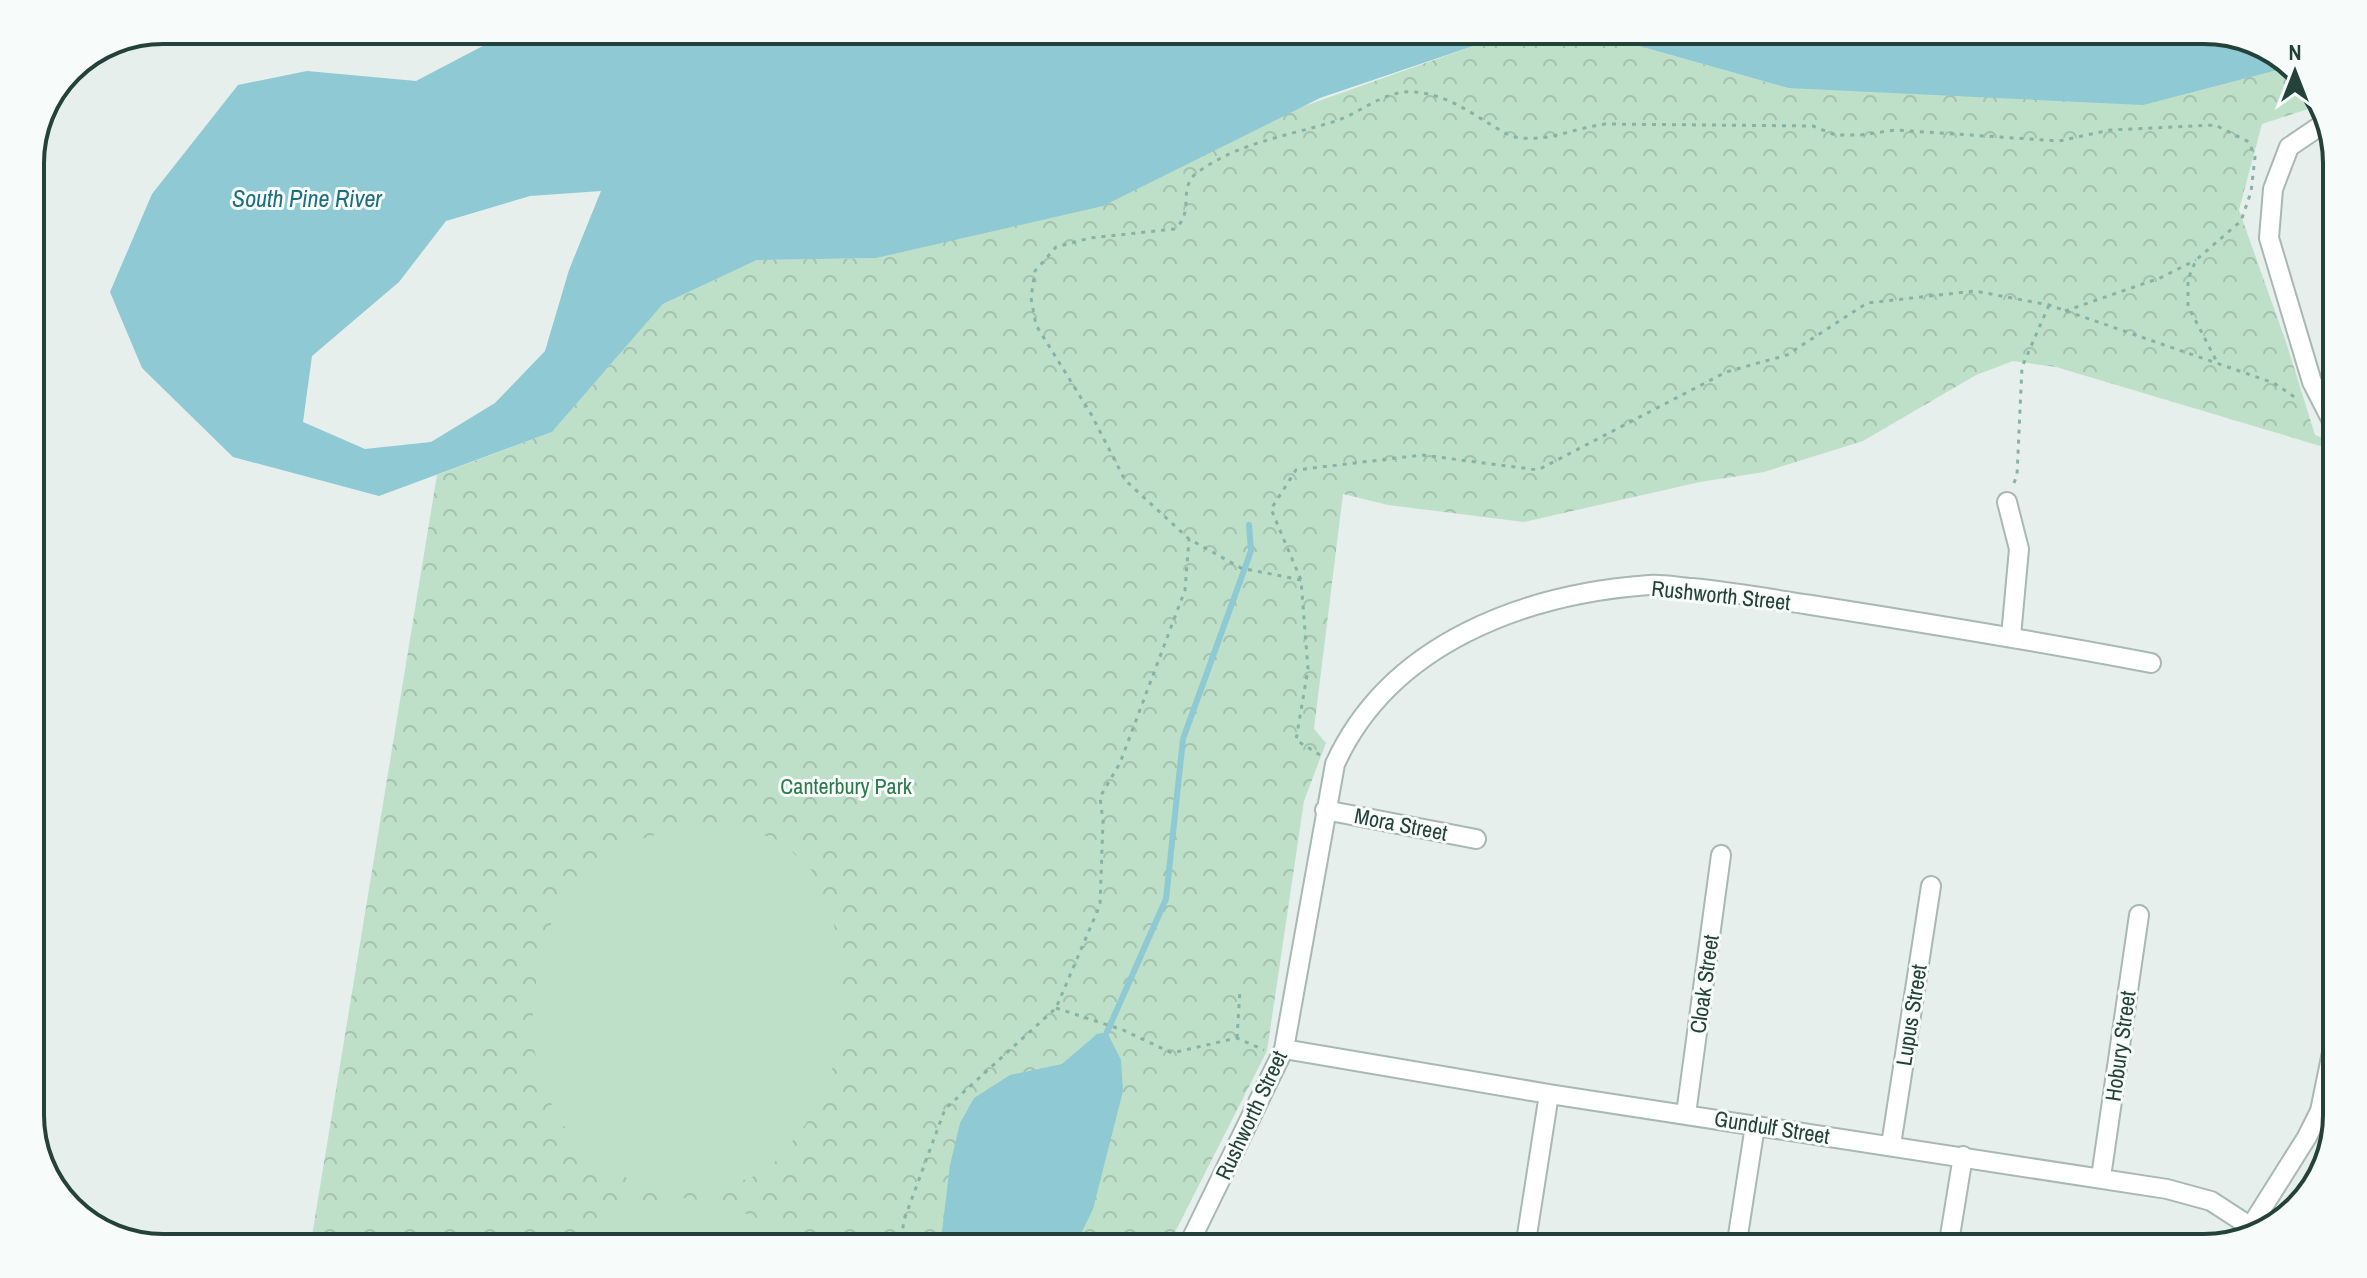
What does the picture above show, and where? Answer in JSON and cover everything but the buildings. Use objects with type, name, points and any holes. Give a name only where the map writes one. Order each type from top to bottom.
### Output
[{"type":"street","points":[[2318,128],[2289,147],[2273,189],[2269,238],[2312,382],[2323,403]]},
{"type":"street","points":[[2007,502],[2019,549],[2011,636]]},
{"type":"street","name":"Rushworth Street","points":[[1194,1234],[1284,1049],[1325,810],[1335,764],[1346,739],[1394,684],[1429,654],[1469,629],[1528,606],[1652,585],[1728,592],[2011,636],[2151,663]]},
{"type":"street","name":"Mora Street","points":[[1325,810],[1476,839]]},
{"type":"street","name":"Cloak Street","points":[[1686,1114],[1721,855]]},
{"type":"street","name":"Lupus Street","points":[[1891,1145],[1931,886]]},
{"type":"street","name":"Hobury Street","points":[[2101,1177],[2139,915]]},
{"type":"street","name":"Gundulf Street","points":[[1284,1049],[1549,1094],[2101,1177],[2195,1195],[2225,1208],[2243,1227]]},
{"type":"street","points":[[1527,1234],[1549,1094]]},
{"type":"street","points":[[2253,1223],[2307,1137],[2320,1111],[2323,1096]]},
{"type":"street","points":[[1738,1234],[1755,1126]]},
{"type":"street","points":[[1950,1234],[1963,1156]]},
{"type":"path","points":[[1301,580],[1241,568],[1189,539],[1125,480],[1091,414],[1036,325],[1031,298],[1035,271],[1056,247],[1090,238],[1174,229],[1181,225],[1187,215],[1186,187],[1195,174],[1217,160],[1276,136],[1338,121],[1393,93],[1415,92],[1457,104],[1512,137],[1548,139],[1605,124],[1813,126],[1835,135],[1895,130],[2059,141],[2110,130],[2215,125],[2249,142],[2255,157],[2251,192],[2241,221],[2196,260],[2160,278],[2065,311]]},
{"type":"path","points":[[2196,260],[2188,279],[2188,306],[2218,364]]},
{"type":"path","points":[[1335,764],[1296,740],[1308,669],[1301,580],[1271,509],[1296,470],[1422,455],[1538,470],[1726,372],[1787,355],[1867,303],[1975,291],[2049,305],[2274,383],[2300,401]]},
{"type":"path","points":[[2007,502],[2017,475],[2022,367],[2049,305]]},
{"type":"path","points":[[902,1234],[904,1220],[945,1109],[1056,1008],[1100,905],[1103,821],[1100,797],[1120,763],[1185,590],[1189,539]]},
{"type":"path","points":[[1237,1038],[1240,990]]},
{"type":"path","points":[[1056,1008],[1123,1030],[1172,1053],[1237,1038],[1265,1050]]},
{"type":"green space","name":"Canterbury Park","points":[[1479,44],[1632,44],[1788,88],[2274,68],[2293,85],[2310,108],[2262,124],[2239,210],[2315,435],[2323,438],[2323,447],[2056,367],[2013,361],[1976,375],[1863,441],[1764,472],[1700,482],[1524,522],[1388,505],[1343,494],[1314,729],[1326,743],[1304,801],[1267,1051],[1174,1234],[312,1234],[437,475],[552,432],[663,304],[757,260],[876,258]]},
{"type":"green space","points":[[729,824],[781,841],[812,871],[834,925],[843,980],[840,1038],[826,1093],[801,1131],[767,1171],[726,1187],[677,1190],[634,1182],[592,1159],[562,1124],[541,1084],[531,1032],[537,974],[552,921],[579,879],[627,844],[685,825]]},
{"type":"green space","points":[[682,1198],[720,1202],[772,1225],[777,1234],[595,1234],[632,1205]]},
{"type":"water","name":"South Pine River","points":[[487,44],[1479,44],[1320,98],[1103,206],[876,258],[757,260],[663,304],[552,432],[379,496],[233,457],[142,368],[110,292],[152,194],[238,85],[307,71],[416,81]],"holes":[[[601,191],[569,270],[545,351],[495,403],[431,442],[365,449],[303,422],[312,356],[399,282],[446,221],[530,196]]]},
{"type":"water","name":"South Pine River","points":[[1632,44],[2204,44],[2242,50],[2277,70],[2143,105],[1788,88]]},
{"type":"water","points":[[1107,1032],[1121,1060],[1123,1091],[1093,1209],[1081,1234],[942,1234],[950,1165],[960,1123],[974,1098],[1010,1075],[1062,1064],[1097,1034]]},
{"type":"waterway","points":[[1107,1032],[1166,899],[1183,739],[1251,551],[1249,525]]}]
